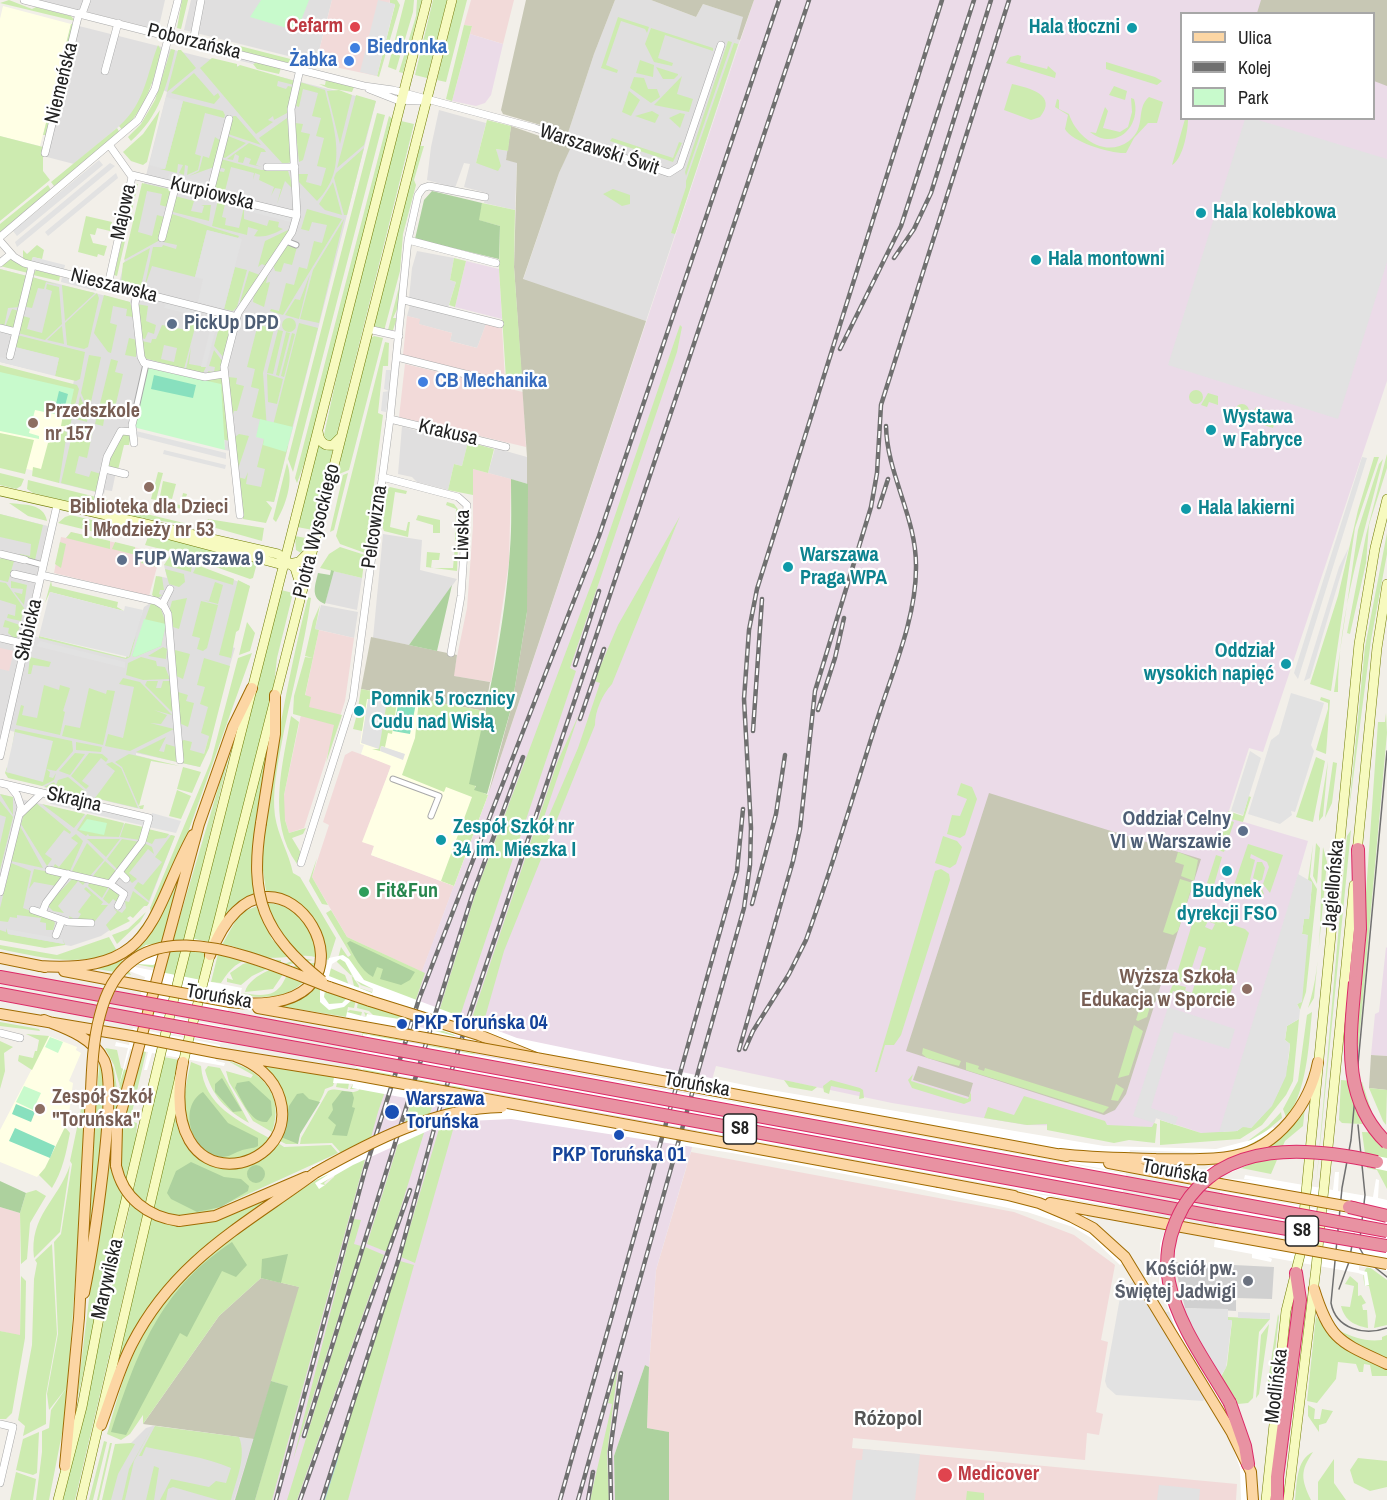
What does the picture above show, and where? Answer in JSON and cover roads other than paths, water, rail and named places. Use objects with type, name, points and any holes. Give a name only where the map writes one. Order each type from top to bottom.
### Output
[{"type":"highway","points":[[1358,849],[1360,929],[1350,1047],[1352,1078],[1366,1117],[1387,1143]]},
{"type":"highway","name":"Toruńska","points":[[0,977],[1387,1231]]},
{"type":"highway","name":"Toruńska","points":[[0,994],[1217,1217],[1387,1246]]},
{"type":"highway","points":[[1248,1464],[1245,1446],[1230,1403],[1187,1329],[1174,1300],[1167,1256],[1175,1222],[1191,1196],[1208,1179],[1226,1167],[1251,1156],[1279,1151],[1317,1151],[1387,1164]]},
{"type":"highway","points":[[1349,1207],[1387,1216]]},
{"type":"highway","points":[[1277,1500],[1277,1477],[1299,1310],[1296,1273]]},
{"type":"main road","name":"Piotra Wysockiego","points":[[159,1058],[252,688],[287,562],[318,428],[427,0]]},
{"type":"main road","name":"Piotra Wysockiego","points":[[183,1062],[452,0]]},
{"type":"main road","points":[[318,428],[321,441],[326,445],[335,444],[341,437]]},
{"type":"main road","points":[[0,492],[98,515],[134,520],[287,562],[306,557],[315,541]]},
{"type":"main road","name":"Jagiellońska","points":[[1296,1273],[1300,1255],[1359,644],[1375,548],[1387,499]]},
{"type":"main road","points":[[287,562],[299,576],[301,593]]},
{"type":"main road","name":"Jagiellońska","points":[[1314,1289],[1377,648],[1387,584]]},
{"type":"main road","points":[[252,688],[233,727],[199,824],[117,1127],[116,1166],[126,1191],[140,1206],[157,1216],[179,1221],[215,1216],[277,1187],[315,1173]]},
{"type":"main road","points":[[275,695],[275,734],[256,867],[266,916],[289,952],[329,987]]},
{"type":"main road","points":[[39,966],[73,966],[105,961],[136,942],[158,915],[199,824]]},
{"type":"main road","points":[[210,955],[222,930],[238,911],[256,901],[273,899],[295,905],[308,916],[320,938],[320,961],[312,981],[293,996],[269,1003],[230,1002]]},
{"type":"main road","points":[[65,1466],[79,1318],[89,1129],[100,1014],[112,984],[137,958],[170,945],[205,946],[229,951],[329,987],[488,1038],[536,1058]]},
{"type":"main road","name":"Toruńska","points":[[0,958],[448,1044],[1060,1154],[1128,1163],[1220,1184],[1349,1207],[1387,1211]]},
{"type":"main road","points":[[0,1014],[355,1075],[1387,1264]]},
{"type":"main road","points":[[44,1020],[88,1041],[103,1058],[109,1077],[107,1123],[87,1279],[79,1318]]},
{"type":"main road","points":[[183,1062],[179,1089],[180,1118],[187,1140],[198,1152],[219,1162],[237,1163],[260,1155],[275,1138],[282,1113],[276,1087],[263,1072],[235,1056]]},
{"type":"main road","name":"Marywilska","points":[[58,1500],[82,1407],[104,1292],[159,1058]]},
{"type":"main road","name":"Marywilska","points":[[81,1500],[101,1425],[106,1387],[183,1062]]},
{"type":"main road","points":[[1128,1163],[1234,1156],[1245,1152],[1275,1136],[1294,1117],[1311,1084],[1318,1062]]},
{"type":"main road","points":[[101,1425],[131,1346],[159,1300],[176,1279],[197,1258],[228,1234],[315,1173],[371,1143],[450,1112],[496,1107],[549,1111]]},
{"type":"main road","points":[[1008,1195],[1039,1203],[1072,1217],[1110,1242],[1125,1257],[1197,1373],[1248,1464],[1253,1500]]},
{"type":"main road","name":"Modlińska","points":[[1266,1500],[1286,1311],[1296,1273]]},
{"type":"main road","points":[[1314,1289],[1325,1323],[1335,1336],[1348,1346],[1387,1364]]},
{"type":"main road","name":"Modlińska","points":[[1288,1500],[1314,1289]]},
{"type":"street","name":"Poborzańska","points":[[24,0],[426,101]]},
{"type":"street","name":"Niemeńska","points":[[45,153],[81,14],[87,0]]},
{"type":"street","points":[[0,239],[131,128],[149,103],[178,0]]},
{"type":"street","points":[[193,42],[201,0]]},
{"type":"street","points":[[105,71],[118,23]]},
{"type":"street","name":"Warszawski Świt","points":[[426,101],[535,128],[665,172],[674,172],[680,166],[721,45]]},
{"type":"street","points":[[240,515],[224,374],[237,317],[293,230],[295,167],[291,111],[300,69]]},
{"type":"street","points":[[210,193],[229,120]]},
{"type":"street","name":"Majowa","points":[[108,285],[132,175],[110,146]]},
{"type":"street","points":[[267,167],[295,167]]},
{"type":"street","name":"Kurpiowska","points":[[132,175],[295,214]]},
{"type":"street","points":[[162,238],[176,184]]},
{"type":"street","name":"Pelcowizna","points":[[301,863],[350,715],[390,419],[404,300],[408,240],[418,195],[425,186],[485,197]]},
{"type":"street","name":"Nieszawska","points":[[0,239],[11,254],[32,266],[237,317]]},
{"type":"street","points":[[408,240],[496,262]]},
{"type":"street","points":[[286,241],[296,245]]},
{"type":"street","points":[[0,262],[11,254]]},
{"type":"street","points":[[10,356],[32,266]]},
{"type":"street","points":[[136,292],[135,304],[141,357],[146,364],[206,377],[224,374]]},
{"type":"street","points":[[404,300],[500,324]]},
{"type":"street","points":[[0,328],[16,332]]},
{"type":"street","points":[[368,329],[399,336]]},
{"type":"street","points":[[397,357],[505,384]]},
{"type":"street","points":[[134,443],[135,413],[146,364]]},
{"type":"street","name":"Krakusa","points":[[390,419],[506,447]]},
{"type":"street","points":[[98,515],[97,503],[108,454],[120,432],[124,430],[133,432]]},
{"type":"street","points":[[105,469],[125,474]]},
{"type":"street","name":"Liwska","points":[[382,477],[458,497],[467,505],[461,596],[451,653]]},
{"type":"street","name":"Słubicka","points":[[0,756],[57,505]]},
{"type":"street","points":[[0,554],[43,565]]},
{"type":"street","points":[[14,574],[40,577],[162,605],[168,615],[180,760]]},
{"type":"street","points":[[162,605],[170,589]]},
{"type":"street","points":[[0,638],[26,644]]},
{"type":"street","points":[[393,779],[438,796],[431,816]]},
{"type":"street","name":"Skrajna","points":[[0,783],[149,818],[143,842],[119,872]]},
{"type":"street","points":[[0,892],[19,816],[20,800],[8,785]]},
{"type":"street","points":[[19,816],[42,793]]},
{"type":"street","points":[[49,870],[110,884],[124,894],[118,906]]},
{"type":"street","points":[[110,884],[119,872],[126,879]]},
{"type":"street","points":[[42,913],[47,902],[68,874]]},
{"type":"street","points":[[33,910],[62,920],[94,923]]},
{"type":"street","points":[[56,935],[62,920]]},
{"type":"street","points":[[0,1034],[20,1038]]},
{"type":"street","points":[[0,1424],[13,1426],[0,1484]]},
{"type":"waterway","points":[[324,1500],[337,1459]]},
{"type":"tram line","points":[[1387,751],[1351,1140],[1342,1188],[1331,1303],[1339,1319],[1352,1328],[1369,1331],[1387,1328]]},
{"type":"tram line","points":[[1358,1125],[1365,1195],[1359,1247],[1367,1261],[1387,1277]]},
{"type":"tram line","points":[[1339,1289],[1349,1262],[1354,1234]]},
{"type":"railway","points":[[276,1500],[365,1170],[419,999],[599,536],[779,0]]},
{"type":"railway","points":[[322,1500],[399,1258],[440,1107],[469,1016],[809,0]]},
{"type":"railway","points":[[578,1500],[744,908],[750,865],[751,828],[744,699],[749,630],[757,589],[942,0]]},
{"type":"railway","points":[[840,349],[901,226],[974,0]]},
{"type":"railway","points":[[894,258],[914,229],[931,193],[991,0]]},
{"type":"railway","points":[[739,1050],[800,829],[815,691],[871,507],[877,473],[881,405],[1009,0]]},
{"type":"railway","points":[[745,1049],[753,1031],[789,974],[806,940],[908,624],[915,586],[915,550],[912,532],[891,462],[886,426]]},
{"type":"railway","points":[[879,507],[888,479]]},
{"type":"railway","points":[[575,665],[599,591]]},
{"type":"railway","points":[[753,731],[762,599]]},
{"type":"railway","points":[[818,710],[835,658],[844,618]]},
{"type":"railway","points":[[580,719],[604,649]]},
{"type":"railway","points":[[752,904],[776,814],[785,755]]},
{"type":"railway","points":[[304,1436],[472,896],[523,757]]},
{"type":"railway","points":[[560,1500],[737,871],[743,809]]},
{"type":"railway","points":[[300,1500],[410,1190]]},
{"type":"railway","points":[[611,1500],[610,1451],[621,1373]]},
{"type":"railway","points":[[588,1500],[593,1472]]},
{"type":"place","name":"Cefarm","points":[[355,27]]},
{"type":"place","name":"Hala tłoczni","points":[[1132,28]]},
{"type":"place","name":"Biedronka","points":[[355,48]]},
{"type":"place","name":"Żabka","points":[[349,61]]},
{"type":"place","name":"Hala kolebkowa","points":[[1201,213]]},
{"type":"place","name":"Hala montowni","points":[[1036,260]]},
{"type":"place","name":"PickUp DPD","points":[[172,324]]},
{"type":"place","name":"CB Mechanika","points":[[423,382]]},
{"type":"place","name":"Przedszkole nr 157","points":[[33,423]]},
{"type":"place","name":"Wystawa w Fabryce","points":[[1211,430]]},
{"type":"place","name":"Biblioteka dla Dzieci i Młodzieży nr 53","points":[[149,487]]},
{"type":"place","name":"Hala lakierni","points":[[1186,509]]},
{"type":"place","name":"FUP Warszawa 9","points":[[122,560]]},
{"type":"place","name":"Warszawa Praga WPA","points":[[788,567]]},
{"type":"place","name":"Oddział wysokich napięć","points":[[1286,664]]},
{"type":"place","name":"Pomnik 5 rocznicy Cudu nad Wisłą","points":[[359,711]]},
{"type":"place","name":"Oddział Celny VI w Warszawie","points":[[1243,831]]},
{"type":"place","name":"Zespół Szkół nr 34 im. Mieszka I","points":[[441,840]]},
{"type":"place","name":"Budynek dyrekcji FSO","points":[[1227,871]]},
{"type":"place","name":"Fit&Fun","points":[[364,892]]},
{"type":"place","name":"Wyższa Szkoła Edukacja w Sporcie","points":[[1247,989]]},
{"type":"place","name":"PKP Toruńska 04","points":[[402,1024]]},
{"type":"place","name":"Zespół Szkół \"Toruńska\"","points":[[40,1109]]},
{"type":"place","name":"Warszawa Toruńska","points":[[392,1112]]},
{"type":"place","name":"PKP Toruńska 01","points":[[619,1135]]},
{"type":"place","name":"Kościół pw. Świętej Jadwigi","points":[[1248,1281]]},
{"type":"place","name":"Medicover","points":[[945,1475]]},
{"type":"district","name":"Różopol","points":[[888,1419]]}]
